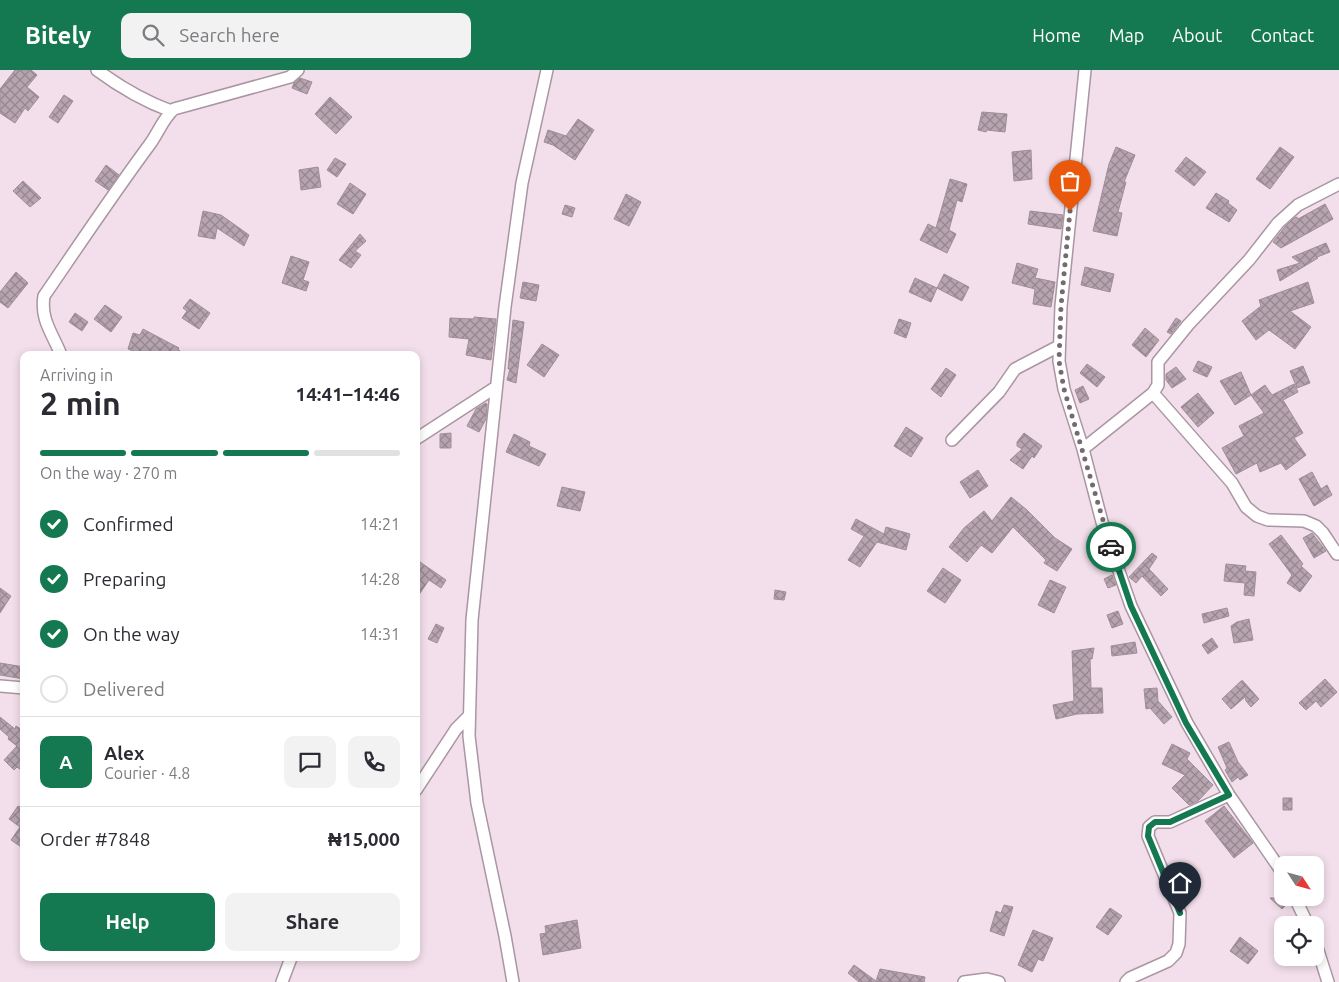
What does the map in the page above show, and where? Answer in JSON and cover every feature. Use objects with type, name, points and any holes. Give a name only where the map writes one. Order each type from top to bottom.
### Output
[{"type":"street","points":[[97,70],[112,82],[147,101],[171,110],[290,77],[298,70]]},
{"type":"street","points":[[513,982],[477,803],[469,736],[472,620],[487,492],[496,387],[522,183],[547,70]]},
{"type":"street","points":[[1085,70],[1065,258],[1059,361],[1064,389],[1083,449],[1102,522],[1131,606],[1186,723],[1229,795],[1274,860]]},
{"type":"street","points":[[60,351],[44,318],[44,296],[111,196],[157,134],[171,110]]},
{"type":"street","points":[[1083,449],[1153,393],[1158,385],[1158,362],[1188,325],[1249,260],[1285,217],[1298,205],[1339,184]]},
{"type":"street","points":[[952,440],[999,392],[1015,369],[1060,346]]},
{"type":"street","points":[[420,436],[496,387]]},
{"type":"street","points":[[1153,393],[1232,484],[1246,507],[1258,516],[1268,520],[1304,521],[1316,526],[1337,554]]},
{"type":"street","points":[[0,686],[20,688]]},
{"type":"street","points":[[420,784],[456,729],[470,716]]},
{"type":"street","points":[[1126,982],[1130,978],[1168,961],[1176,953],[1179,944],[1180,913],[1148,836],[1149,827],[1155,822],[1170,822],[1229,795]]},
{"type":"street","points":[[282,982],[290,961]]},
{"type":"street","points":[[1323,966],[1328,982]]},
{"type":"street","points":[[964,982],[988,979],[999,982]]},
{"type":"building","points":[[15,70],[31,70],[37,75],[27,87],[39,97],[28,111],[25,108],[15,123],[0,113],[0,89]]},
{"type":"building","points":[[300,78],[312,82],[307,94],[292,88],[294,83]]},
{"type":"building","points":[[64,95],[73,101],[58,123],[49,117]]},
{"type":"building","points":[[330,97],[352,117],[336,134],[315,114]]},
{"type":"building","points":[[982,112],[1007,114],[1005,132],[978,130]]},
{"type":"building","points":[[578,119],[594,130],[575,160],[553,145],[544,142],[548,130],[566,136]]},
{"type":"building","points":[[1116,147],[1135,155],[1124,182],[1126,182],[1118,212],[1122,213],[1117,236],[1093,231],[1109,164]]},
{"type":"building","points":[[1280,147],[1294,157],[1270,189],[1256,179]]},
{"type":"building","points":[[1031,150],[1032,179],[1014,181],[1012,152]]},
{"type":"building","points":[[1186,157],[1206,172],[1194,186],[1175,171]]},
{"type":"building","points":[[335,158],[346,164],[337,177],[327,170]]},
{"type":"building","points":[[106,165],[119,175],[108,190],[95,181]]},
{"type":"building","points":[[318,167],[321,187],[301,190],[299,170]]},
{"type":"building","points":[[950,179],[967,184],[962,202],[957,200],[949,230],[956,234],[947,253],[920,240],[928,224],[936,228]]},
{"type":"building","points":[[23,181],[41,198],[30,207],[13,191]]},
{"type":"building","points":[[350,183],[366,194],[353,214],[337,204]]},
{"type":"building","points":[[1216,193],[1229,201],[1228,203],[1237,210],[1229,222],[1206,208]]},
{"type":"building","points":[[626,194],[641,202],[629,226],[614,219]]},
{"type":"building","points":[[1325,204],[1333,219],[1281,248],[1273,242],[1294,218],[1297,217],[1298,219]]},
{"type":"building","points":[[565,205],[575,208],[572,217],[562,214]]},
{"type":"building","points":[[203,211],[221,215],[249,235],[244,246],[217,228],[215,239],[198,236]]},
{"type":"building","points":[[1030,211],[1063,215],[1061,229],[1028,224]]},
{"type":"building","points":[[360,234],[366,241],[355,251],[361,255],[351,268],[339,260]]},
{"type":"building","points":[[1326,243],[1330,252],[1317,257],[1280,281],[1277,270],[1300,263],[1292,257]]},
{"type":"building","points":[[291,256],[309,262],[303,280],[309,282],[306,291],[282,283]]},
{"type":"building","points":[[1017,263],[1038,269],[1035,278],[1055,282],[1051,307],[1033,304],[1035,289],[1012,283]]},
{"type":"building","points":[[1085,267],[1114,274],[1110,292],[1081,285]]},
{"type":"building","points":[[16,272],[28,283],[8,308],[0,302],[0,292]]},
{"type":"building","points":[[944,274],[969,287],[962,301],[937,288]]},
{"type":"building","points":[[915,278],[937,288],[931,302],[909,292]]},
{"type":"building","points":[[523,282],[539,285],[536,301],[520,298]]},
{"type":"building","points":[[1308,282],[1314,303],[1290,311],[1311,327],[1295,349],[1269,330],[1256,340],[1242,321],[1261,306],[1259,300]]},
{"type":"building","points":[[190,299],[210,313],[199,329],[182,318],[187,311],[183,308]]},
{"type":"building","points":[[105,305],[122,317],[111,332],[94,319]]},
{"type":"building","points":[[75,313],[88,322],[82,331],[69,322]]},
{"type":"building","points":[[474,317],[496,319],[491,360],[466,355],[469,339],[449,337],[450,318],[474,319]]},
{"type":"building","points":[[1176,318],[1181,321],[1171,334],[1167,332]]},
{"type":"building","points":[[899,319],[911,323],[906,338],[894,333]]},
{"type":"building","points":[[513,320],[524,322],[516,383],[507,380],[510,369],[508,369]]},
{"type":"building","points":[[1145,328],[1159,340],[1146,357],[1132,345]]},
{"type":"building","points":[[143,329],[179,348],[180,351],[133,351],[128,349],[133,333],[140,335]]},
{"type":"building","points":[[542,344],[559,355],[544,377],[527,365]]},
{"type":"building","points":[[1198,361],[1212,367],[1207,377],[1193,371]]},
{"type":"building","points":[[1087,364],[1105,377],[1097,387],[1080,373]]},
{"type":"building","points":[[1303,366],[1310,383],[1297,388],[1290,371]]},
{"type":"building","points":[[1176,367],[1186,379],[1172,388],[1166,380],[1166,374]]},
{"type":"building","points":[[946,368],[956,375],[941,397],[931,389]]},
{"type":"building","points":[[1241,372],[1251,395],[1235,405],[1220,381]]},
{"type":"building","points":[[1294,384],[1298,392],[1283,400],[1303,433],[1294,438],[1306,455],[1286,470],[1281,463],[1260,472],[1257,463],[1236,474],[1222,448],[1244,436],[1239,426],[1264,413],[1251,395],[1265,385],[1272,395]]},
{"type":"building","points":[[1083,386],[1089,399],[1080,403],[1075,390]]},
{"type":"building","points":[[1198,393],[1214,413],[1198,427],[1181,407]]},
{"type":"building","points":[[486,403],[486,419],[479,432],[467,426],[476,409]]},
{"type":"building","points":[[906,427],[923,438],[911,457],[894,446]]},
{"type":"building","points":[[451,433],[451,448],[440,448],[440,434]]},
{"type":"building","points":[[1024,433],[1042,446],[1023,469],[1010,460],[1022,449],[1017,446],[1017,442]]},
{"type":"building","points":[[514,434],[530,442],[529,446],[546,454],[539,466],[506,452]]},
{"type":"building","points":[[978,470],[988,486],[970,498],[960,482]]},
{"type":"building","points":[[1312,472],[1321,489],[1327,485],[1332,495],[1314,506],[1299,479]]},
{"type":"building","points":[[562,487],[585,492],[580,511],[557,506]]},
{"type":"building","points":[[1011,497],[1055,538],[1072,549],[1057,571],[1044,563],[1046,560],[1013,527],[992,553],[981,545],[967,562],[949,547],[964,528],[984,511],[992,521]]},
{"type":"building","points":[[856,519],[884,534],[886,527],[910,534],[906,550],[877,542],[860,567],[848,560],[864,536],[851,529]]},
{"type":"building","points":[[1312,533],[1326,551],[1314,558],[1303,538]]},
{"type":"building","points":[[1281,535],[1303,564],[1301,566],[1312,576],[1300,592],[1287,583],[1292,575],[1269,544]]},
{"type":"building","points":[[1152,553],[1157,557],[1149,569],[1168,589],[1161,596],[1142,576],[1136,583],[1129,577]]},
{"type":"building","points":[[420,562],[446,580],[441,588],[429,580],[420,593]]},
{"type":"building","points":[[1226,564],[1246,566],[1245,571],[1256,572],[1254,596],[1244,595],[1245,583],[1224,581]]},
{"type":"building","points":[[943,568],[961,580],[945,603],[927,591]]},
{"type":"building","points":[[1112,575],[1116,585],[1108,588],[1104,579]]},
{"type":"building","points":[[1050,580],[1066,587],[1054,613],[1038,605]]},
{"type":"building","points":[[0,588],[11,596],[0,613]]},
{"type":"building","points":[[775,590],[786,592],[784,600],[774,599]]},
{"type":"building","points":[[1227,608],[1229,616],[1204,623],[1202,614]]},
{"type":"building","points":[[1118,611],[1123,624],[1112,628],[1107,615]]},
{"type":"building","points":[[1249,619],[1253,640],[1234,643],[1231,626],[1237,622]]},
{"type":"building","points":[[436,624],[444,628],[437,643],[428,639]]},
{"type":"building","points":[[1212,638],[1218,647],[1208,654],[1202,645]]},
{"type":"building","points":[[1135,642],[1137,653],[1112,656],[1111,646]]},
{"type":"building","points":[[1094,648],[1092,659],[1090,659],[1091,688],[1102,688],[1103,713],[1077,714],[1056,719],[1053,705],[1074,701],[1072,651]]},
{"type":"building","points":[[0,663],[20,666],[20,678],[0,675]]},
{"type":"building","points":[[1325,679],[1337,692],[1321,707],[1316,701],[1306,710],[1299,703]]},
{"type":"building","points":[[1242,680],[1259,699],[1251,707],[1245,697],[1231,709],[1222,699],[1241,681],[1242,683]]},
{"type":"building","points":[[1157,688],[1158,701],[1172,717],[1164,724],[1150,708],[1146,709],[1144,689]]},
{"type":"building","points":[[0,717],[15,729],[16,726],[20,728],[20,769],[17,767],[14,770],[4,760],[17,746],[0,729]]},
{"type":"building","points":[[1229,742],[1238,762],[1248,775],[1240,780],[1238,777],[1232,782],[1225,770],[1227,768],[1218,747]]},
{"type":"building","points":[[1172,744],[1190,753],[1187,759],[1213,785],[1198,801],[1189,805],[1172,788],[1185,775],[1162,764]]},
{"type":"building","points":[[1283,798],[1292,798],[1292,810],[1283,810]]},
{"type":"building","points":[[18,806],[20,807],[20,827],[9,819]]},
{"type":"building","points":[[1224,806],[1253,843],[1234,858],[1205,821]]},
{"type":"building","points":[[20,827],[20,846],[11,840]]},
{"type":"building","points":[[1004,905],[1013,907],[1004,936],[990,931],[996,911],[1001,913]]},
{"type":"building","points":[[1110,908],[1122,916],[1108,935],[1096,927]]},
{"type":"building","points":[[577,920],[581,948],[543,955],[540,934],[546,933],[545,926]]},
{"type":"building","points":[[1033,930],[1053,938],[1043,961],[1038,959],[1032,972],[1018,965]]},
{"type":"building","points":[[1240,937],[1258,951],[1248,964],[1230,951]]},
{"type":"building","points":[[854,965],[876,981],[880,969],[925,977],[924,982],[859,982],[848,973]]},
{"type":"way so far","points":[[1070,211],[1061,306],[1059,361],[1064,389],[1111,547]]},
{"type":"route","points":[[1111,547],[1131,606],[1186,723],[1229,795],[1170,822],[1155,822],[1149,827],[1148,836],[1180,913]]}]
